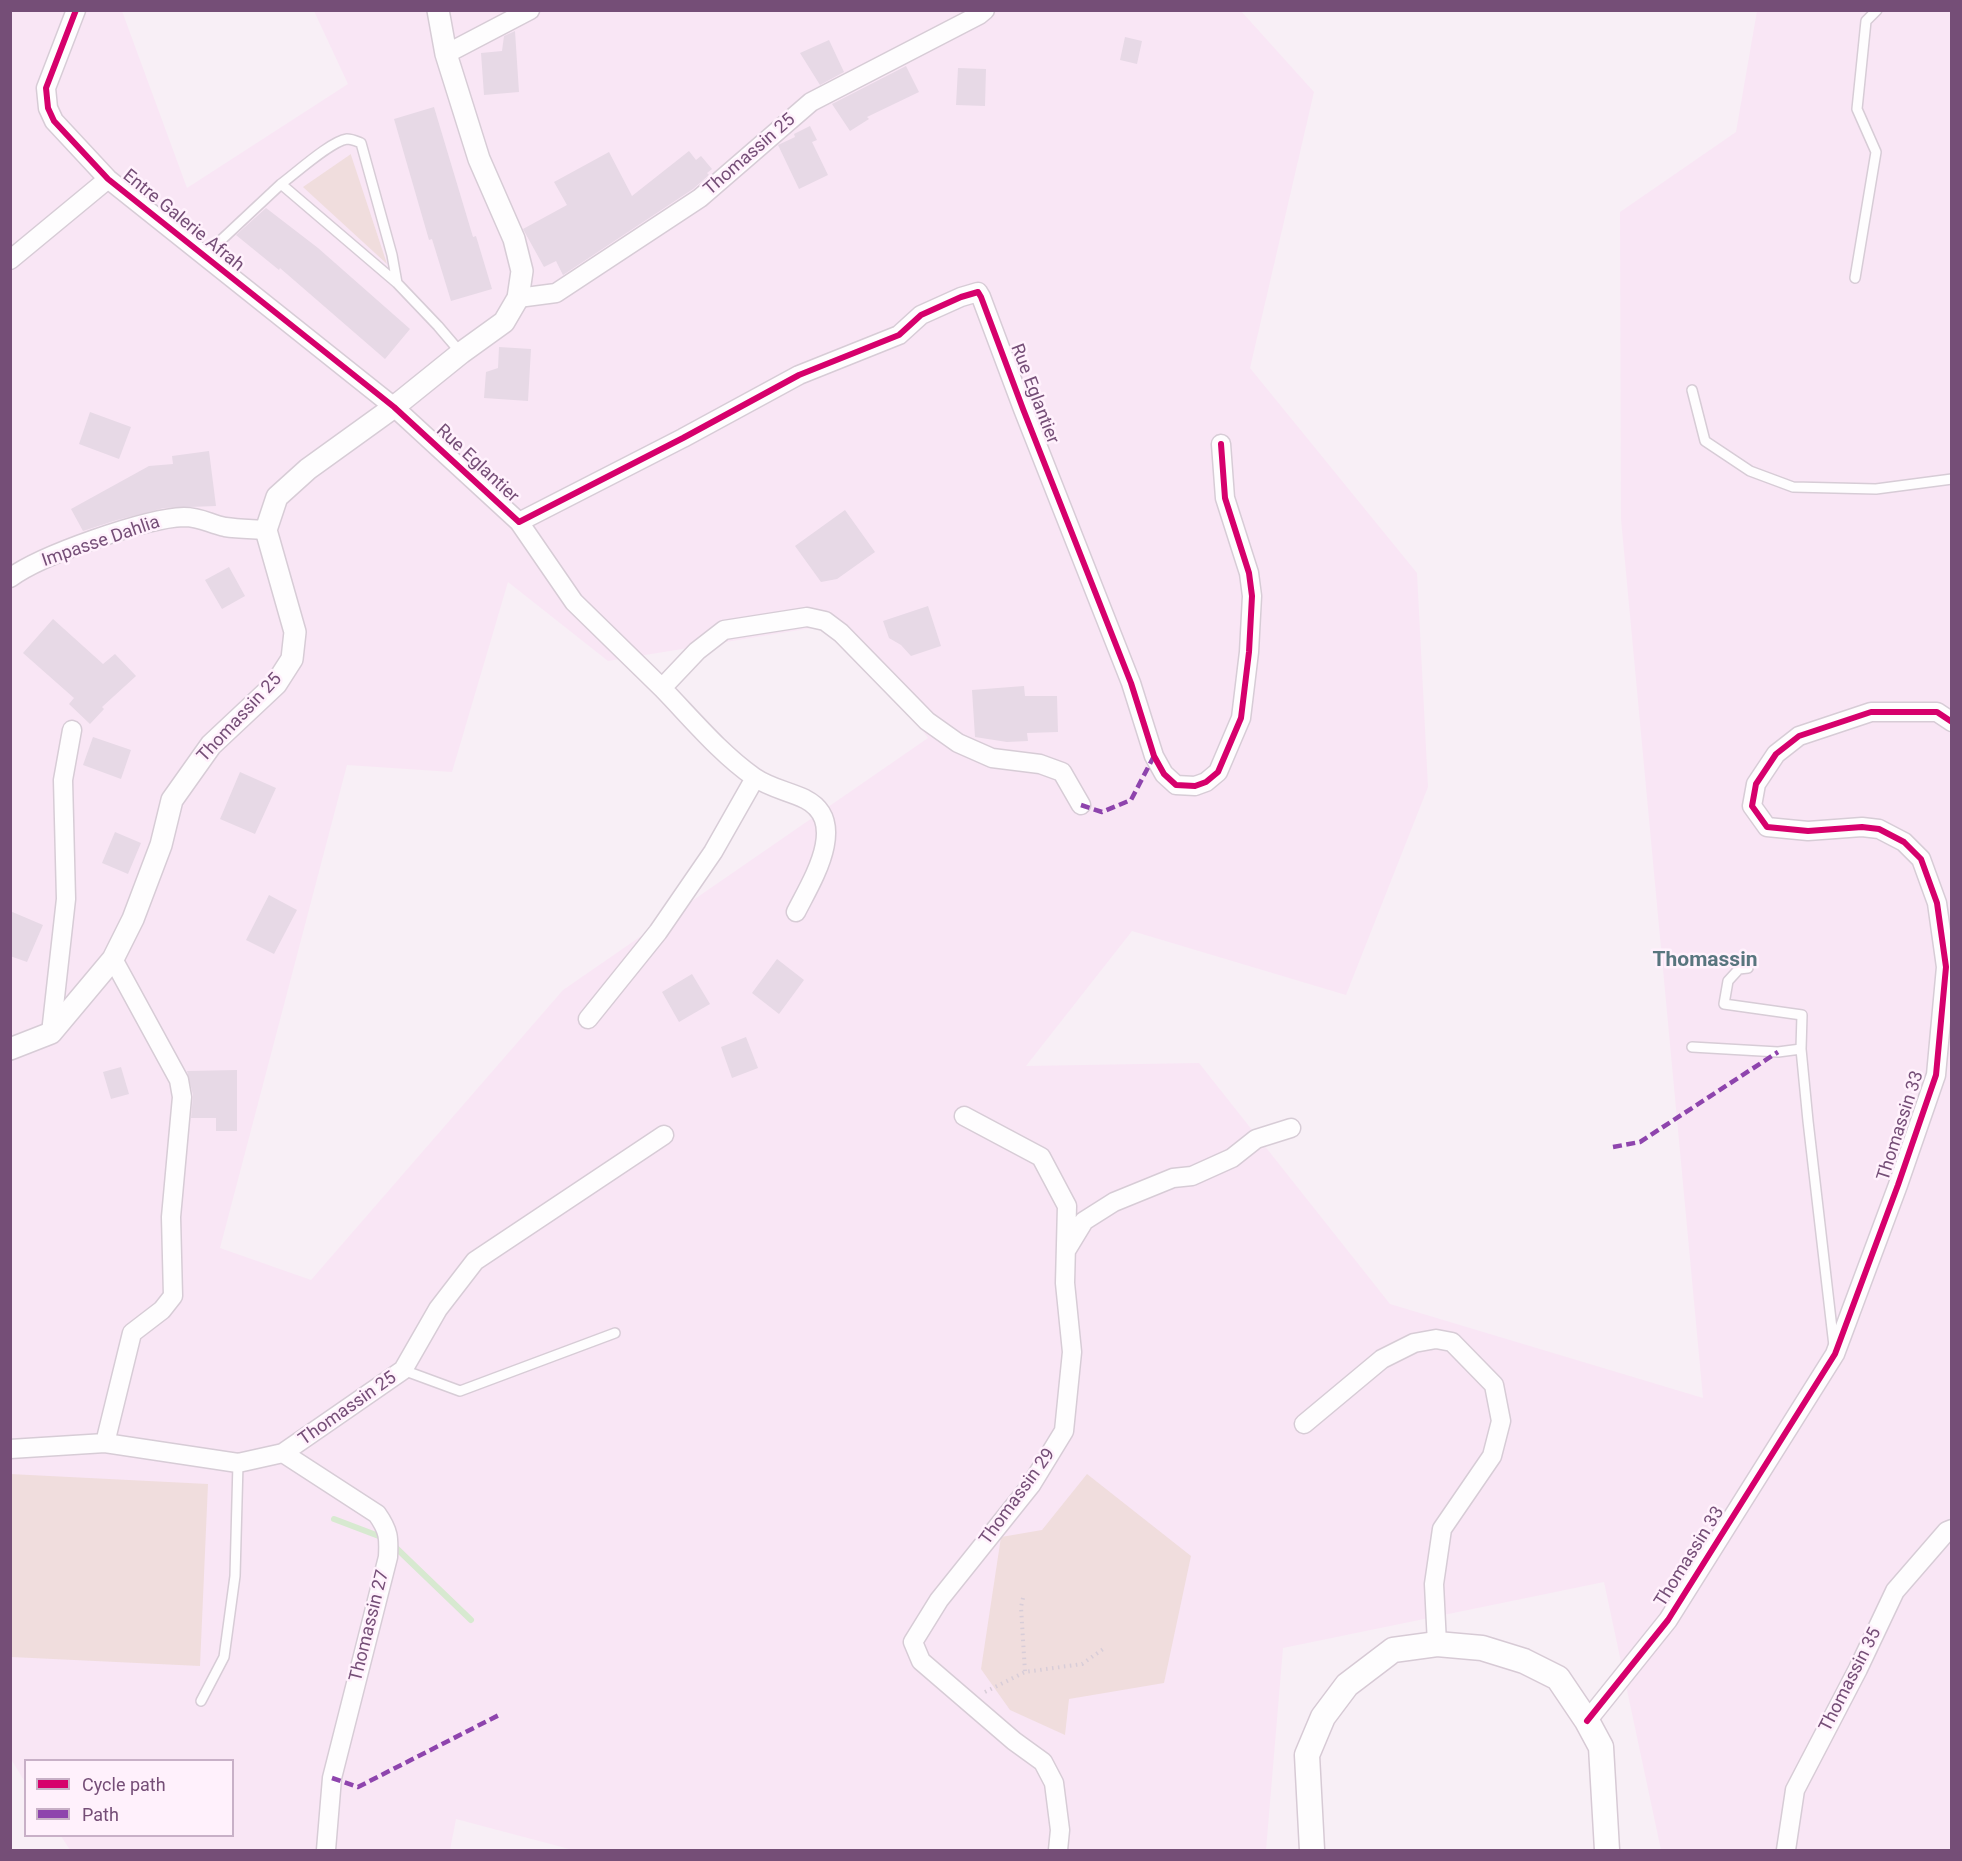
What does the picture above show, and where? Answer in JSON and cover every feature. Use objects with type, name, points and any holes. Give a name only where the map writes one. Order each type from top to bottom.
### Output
[{"type":"main road","points":[[1312,1851],[1307,1755],[1323,1717],[1347,1685],[1393,1650],[1437,1644],[1482,1648],[1524,1661],[1558,1678],[1587,1721],[1601,1747],[1607,1851]]},
{"type":"street","name":"Entre Galerie Afrah","points":[[76,10],[46,87],[48,108],[54,121],[108,179],[394,407]]},
{"type":"street","points":[[266,530],[277,497],[308,468],[394,407],[504,322],[518,298],[522,271],[514,239],[479,159],[446,54],[438,10]]},
{"type":"street","points":[[446,54],[530,10]]},
{"type":"street","name":"Thomassin 25","points":[[518,298],[555,293],[700,198],[811,102],[985,10]]},
{"type":"street","points":[[10,260],[108,179]]},
{"type":"street","name":"Rue Eglantier","points":[[394,407],[519,522],[683,438],[799,375],[899,336],[921,315],[978,292],[1127,672],[1154,756],[1164,774],[1176,785],[1195,786],[1206,782],[1218,772],[1241,717],[1249,652],[1252,596],[1249,573],[1225,498],[1221,444]]},
{"type":"street","name":"Impasse Dahlia","points":[[10,578],[55,555],[162,520],[200,518],[222,526],[266,530]]},
{"type":"street","points":[[519,522],[574,602],[662,688],[731,760],[766,784],[805,799],[816,806],[823,816],[826,831],[825,853],[796,912]]},
{"type":"street","name":"Thomassin 25","points":[[10,1048],[51,1033],[113,959],[133,919],[161,844],[172,800],[211,746],[276,684],[292,659],[295,632],[266,530]]},
{"type":"street","points":[[662,688],[697,651],[724,630],[807,617],[825,621],[841,633],[927,721],[958,743],[992,758],[1040,764],[1062,772],[1081,805]]},
{"type":"street","name":"Thomassin 33","points":[[1587,1721],[1668,1620],[1835,1354],[1936,1075],[1946,968],[1937,903],[1921,859],[1904,842],[1879,829],[1862,827],[1808,831],[1767,827],[1752,806],[1756,784],[1776,754],[1799,736],[1872,712],[1937,712],[1952,722]]},
{"type":"street","points":[[51,1033],[66,899],[63,780],[72,730]]},
{"type":"street","points":[[588,1019],[658,932],[713,852],[755,778]]},
{"type":"street","points":[[105,1443],[132,1333],[162,1310],[173,1296],[171,1217],[182,1097],[179,1080],[113,959]]},
{"type":"street","name":"Thomassin 29","points":[[964,1116],[1041,1157],[1067,1206],[1065,1283],[1072,1352],[1064,1431],[1031,1485],[939,1600],[913,1642],[921,1661],[1014,1741],[1043,1762],[1054,1784],[1060,1830],[1058,1851]]},
{"type":"street","points":[[1066,1251],[1084,1221],[1114,1202],[1173,1178],[1192,1176],[1232,1158],[1256,1139],[1291,1128]]},
{"type":"street","name":"Thomassin 25","points":[[10,1449],[105,1443],[238,1463],[283,1453],[403,1370],[438,1309],[475,1261],[664,1135]]},
{"type":"street","points":[[1304,1424],[1382,1359],[1414,1342],[1436,1339],[1452,1342],[1494,1385],[1501,1421],[1492,1456],[1442,1529],[1434,1584],[1437,1644]]},
{"type":"street","name":"Thomassin 27","points":[[283,1453],[378,1514],[387,1528],[389,1540],[388,1557],[332,1778],[326,1851]]},
{"type":"street","name":"Thomassin 35","points":[[1786,1851],[1795,1790],[1895,1592],[1947,1531],[1952,1529]]},
{"type":"lane","points":[[1855,278],[1876,152],[1857,108],[1866,21],[1877,10]]},
{"type":"lane","points":[[203,257],[281,184],[336,143],[347,139],[361,143],[392,255],[397,283]]},
{"type":"lane","points":[[281,184],[397,283],[461,353]]},
{"type":"lane","points":[[1692,390],[1705,441],[1749,471],[1793,487],[1876,489],[1952,479]]},
{"type":"lane","points":[[1748,968],[1739,969],[1728,981],[1724,1004],[1802,1015],[1802,1049],[1835,1354]]},
{"type":"lane","points":[[1692,1047],[1778,1052],[1802,1049]]},
{"type":"lane","points":[[403,1370],[460,1391],[615,1333]]},
{"type":"lane","points":[[201,1701],[224,1657],[235,1576],[238,1463]]},
{"type":"path","points":[[1023,1598],[1021,1607],[1025,1672]]},
{"type":"path","points":[[969,1703],[992,1687],[1003,1684],[1025,1672],[1082,1664],[1106,1647]]},
{"type":"shaded area","points":[[10,11],[122,11],[187,188],[348,84],[314,11],[1241,11],[1314,92],[1250,368],[1417,573],[1428,787],[1346,995],[1132,931],[1026,1066],[1199,1063],[1390,1304],[1703,1398],[1621,519],[1620,212],[1736,132],[1757,11],[1951,11],[1951,1850],[1661,1850],[1604,1582],[1283,1648],[1266,1850],[573,1850],[456,1819],[450,1850],[70,1850],[62,1837],[234,1837],[234,1759],[24,1759],[24,1780],[11,1759]],"holes":[[[508,582],[608,661],[843,623],[928,738],[563,990],[311,1280],[220,1248],[347,765],[452,772]]]},
{"type":"shaded area","points":[[351,155],[387,264],[303,187]]},
{"type":"shaded area","points":[[10,1474],[208,1484],[200,1666],[11,1657]]},
{"type":"shaded area","points":[[1087,1474],[1191,1556],[1164,1683],[1069,1699],[1065,1735],[1010,1710],[981,1669],[1001,1537],[1042,1530]]},
{"type":"building","points":[[515,31],[519,92],[484,95],[481,53],[502,51],[504,36]]},
{"type":"building","points":[[1125,37],[1142,41],[1137,64],[1120,60]]},
{"type":"building","points":[[829,40],[844,72],[820,85],[800,53]]},
{"type":"building","points":[[906,66],[919,92],[867,117],[869,119],[850,131],[832,104]]},
{"type":"building","points":[[958,68],[986,69],[985,106],[956,105]]},
{"type":"building","points":[[434,107],[473,237],[476,236],[492,289],[451,301],[432,239],[429,240],[394,119]]},
{"type":"building","points":[[810,126],[817,140],[812,142],[828,175],[799,189],[778,145],[795,137],[794,134]]},
{"type":"building","points":[[689,151],[696,160],[701,156],[712,169],[707,173],[709,175],[693,189],[563,275],[556,261],[544,267],[523,229],[567,205],[554,182],[609,152],[632,196]]},
{"type":"building","points":[[266,208],[318,248],[410,329],[385,359],[280,268],[279,270],[236,235]]},
{"type":"building","points":[[499,347],[531,349],[528,401],[484,398],[486,372],[498,368]]},
{"type":"building","points":[[90,412],[131,427],[119,459],[79,444]]},
{"type":"building","points":[[209,451],[216,506],[164,508],[83,531],[71,509],[149,466],[173,464],[172,456]]},
{"type":"building","points":[[845,510],[875,552],[837,579],[821,582],[795,546]]},
{"type":"building","points":[[229,567],[245,596],[222,609],[205,580]]},
{"type":"building","points":[[928,606],[941,646],[911,656],[901,645],[889,638],[883,621]]},
{"type":"building","points":[[53,619],[103,664],[115,654],[136,676],[102,707],[104,709],[90,724],[69,704],[74,698],[23,653]]},
{"type":"building","points":[[1024,686],[1025,696],[1057,696],[1058,732],[1027,733],[1028,741],[1007,742],[975,737],[972,690]]},
{"type":"building","points":[[93,737],[131,750],[121,779],[83,765]]},
{"type":"building","points":[[240,772],[276,788],[255,834],[220,819]]},
{"type":"building","points":[[115,832],[141,843],[128,874],[102,863]]},
{"type":"building","points":[[269,895],[297,910],[274,954],[246,940]]},
{"type":"building","points":[[10,911],[43,925],[27,962],[10,956]]},
{"type":"building","points":[[777,959],[804,980],[779,1014],[752,993]]},
{"type":"building","points":[[692,974],[710,1004],[679,1022],[662,992]]},
{"type":"building","points":[[746,1037],[758,1068],[732,1078],[721,1047]]},
{"type":"building","points":[[121,1067],[129,1094],[111,1099],[103,1072]]},
{"type":"building","points":[[237,1070],[237,1131],[216,1131],[216,1118],[191,1118],[193,1095],[187,1071]]},
{"type":"waterway","points":[[334,1519],[384,1538]]},
{"type":"waterway","points":[[392,1544],[471,1620]]},
{"type":"marked path","points":[[1081,805],[1102,812],[1131,800],[1154,756]]},
{"type":"marked path","points":[[1613,1147],[1640,1142],[1778,1052]]},
{"type":"marked path","points":[[332,1778],[358,1787],[501,1714]]},
{"type":"cycle path","points":[[76,10],[46,88],[48,108],[54,121],[108,179],[394,407],[519,522],[683,438],[799,375],[899,335],[921,315],[978,292],[1131,683],[1154,756],[1164,774],[1176,785],[1195,786],[1206,782],[1218,772],[1241,718],[1249,652],[1252,596],[1249,573],[1225,498],[1221,444]]},
{"type":"cycle path","points":[[1587,1721],[1668,1620],[1835,1354],[1936,1075],[1946,967],[1937,903],[1921,859],[1904,842],[1879,829],[1862,827],[1808,831],[1767,827],[1752,806],[1756,784],[1776,754],[1799,736],[1871,712],[1937,712],[1952,722]]},
{"type":"district","name":"Thomassin","points":[[1705,961]]}]
